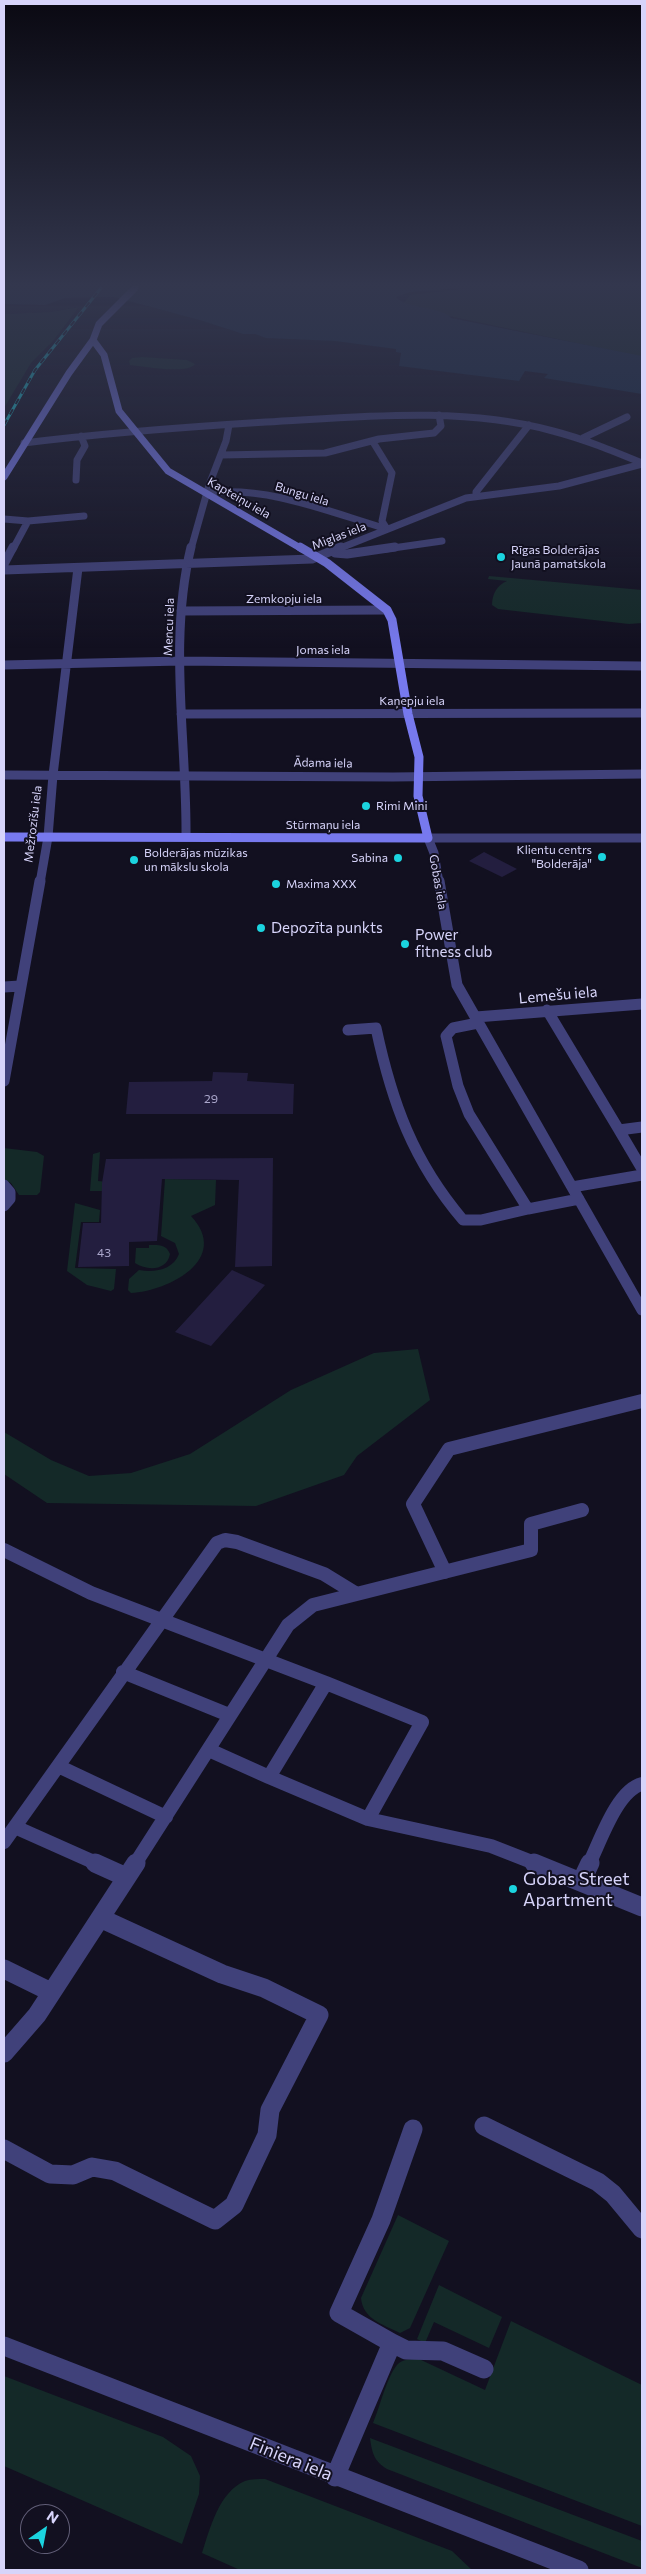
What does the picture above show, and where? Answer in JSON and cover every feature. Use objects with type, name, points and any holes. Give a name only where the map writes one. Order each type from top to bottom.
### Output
[{"type":"street","points":[[4,477],[47,408]]},
{"type":"street","name":"Kapteiņu iela","points":[[117,408],[168,471],[318,557]]},
{"type":"street","points":[[24,444],[134,430],[439,415],[472,417],[529,425],[583,438],[642,463]]},
{"type":"street","points":[[222,456],[325,453],[373,442],[434,433],[441,426],[439,415]]},
{"type":"street","points":[[583,438],[627,417]]},
{"type":"street","name":"Mencu iela","points":[[186,838],[181,714],[181,611],[187,565],[209,486],[228,440],[229,424]]},
{"type":"street","points":[[476,495],[476,492],[505,452],[529,425]]},
{"type":"street","points":[[76,480],[77,460],[85,446],[81,436]]},
{"type":"street","points":[[373,442],[392,473],[382,521],[387,529]]},
{"type":"street","name":"Miglas iela","points":[[4,570],[302,560],[318,557],[476,495],[559,486],[642,463]]},
{"type":"street","name":"Bungu iela","points":[[208,493],[233,490],[274,496],[387,529]]},
{"type":"street","points":[[4,564],[28,521],[33,518],[84,516]]},
{"type":"street","points":[[4,519],[28,521]]},
{"type":"street","points":[[331,552],[347,554],[442,541]]},
{"type":"street","points":[[318,557],[388,610]]},
{"type":"street","name":"Mežrozīšu iela","points":[[4,1081],[48,837],[53,775],[78,568]]},
{"type":"street","name":"Zemkopju iela","points":[[181,611],[388,610]]},
{"type":"street","name":"Gobas iela","points":[[388,610],[392,620],[408,714],[419,757],[418,796],[428,838],[434,853],[456,984],[642,1310]]},
{"type":"street","name":"Jomas iela","points":[[4,665],[181,661],[642,666]]},
{"type":"street","name":"Kaņepju iela","points":[[181,714],[642,713]]},
{"type":"street","name":"Ādama iela","points":[[4,775],[420,776],[642,774]]},
{"type":"street","name":"Stūrmaņu iela","points":[[4,837],[642,838]]},
{"type":"street","points":[[4,987],[20,986]]},
{"type":"street","name":"Lemešu iela","points":[[528,1209],[484,1142],[468,1112],[453,1068],[446,1036],[448,1032],[477,1020],[547,1010],[642,1004]]},
{"type":"street","points":[[547,1010],[642,1169]]},
{"type":"street","points":[[348,1030],[376,1028],[387,1082],[412,1148],[431,1180],[463,1220],[481,1220],[579,1199]]},
{"type":"street","points":[[619,1130],[642,1127]]},
{"type":"street","points":[[572,1187],[642,1175]]},
{"type":"street","points":[[4,1184],[10,1192],[10,1198],[4,1206]]},
{"type":"street","points":[[445,1572],[413,1504],[447,1451],[453,1447],[642,1400]]},
{"type":"street","points":[[4,2052],[37,2015],[209,1750],[229,1715],[288,1625],[299,1614],[313,1605],[355,1593],[531,1550],[531,1524],[582,1510]]},
{"type":"street","points":[[4,1842],[211,1547],[225,1540],[237,1542],[324,1574],[355,1593]]},
{"type":"street","points":[[4,1550],[91,1593],[422,1722],[368,1819]]},
{"type":"street","points":[[123,1672],[229,1715]]},
{"type":"street","points":[[269,1777],[326,1683]]},
{"type":"street","points":[[209,1750],[368,1819],[491,1846],[642,1908]]},
{"type":"street","points":[[58,1766],[166,1816]]},
{"type":"street","points":[[581,1882],[622,1797],[634,1786],[642,1784]]},
{"type":"street","points":[[15,1827],[126,1877]]},
{"type":"street","points":[[4,2149],[50,2174],[73,2175],[92,2167],[115,2172],[215,2220],[234,2205],[267,2136],[270,2110],[319,2015],[264,1988],[222,1974],[100,1918]]},
{"type":"street","points":[[4,1969],[52,1992]]},
{"type":"street","points":[[484,2126],[598,2182],[613,2194],[642,2229]]},
{"type":"street","points":[[413,2129],[381,2220],[339,2313],[406,2350],[443,2352],[484,2369]]},
{"type":"street","points":[[335,2477],[392,2343]]},
{"type":"street","name":"Finiera iela","points":[[4,2346],[335,2477],[579,2570]]},
{"type":"green space","points":[[489,576],[642,590],[642,623],[629,624],[498,609],[492,605],[493,597],[498,587],[507,581],[488,579]]},
{"type":"green space","points":[[4,1148],[37,1152],[44,1156],[40,1192],[37,1195],[19,1195],[11,1183],[4,1179]]},
{"type":"green space","points":[[100,1152],[98,1181],[108,1182],[107,1191],[90,1191],[93,1154]]},
{"type":"green space","points":[[165,1179],[216,1180],[215,1205],[191,1216],[201,1232],[204,1246],[200,1259],[190,1270],[177,1279],[146,1291],[131,1293],[128,1290],[129,1279],[139,1270],[151,1271],[168,1267],[179,1254],[175,1243],[161,1236]]},
{"type":"green space","points":[[75,1203],[100,1210],[99,1222],[81,1222],[75,1268],[116,1269],[114,1289],[111,1291],[87,1285],[67,1271]]},
{"type":"green space","points":[[149,1245],[159,1245],[166,1248],[170,1254],[165,1264],[151,1268],[135,1263],[136,1248],[149,1248]]},
{"type":"green space","points":[[418,1349],[430,1400],[357,1456],[344,1475],[256,1506],[47,1503],[4,1474],[4,1432],[51,1460],[89,1476],[131,1473],[190,1454],[291,1390],[374,1353]]},
{"type":"green space","points":[[398,2215],[449,2241],[410,2328],[400,2333],[380,2324],[369,2316],[365,2311],[361,2298]]},
{"type":"green space","points":[[439,2285],[502,2317],[489,2348],[434,2322],[425,2343],[417,2339]]},
{"type":"green space","points":[[511,2321],[642,2385],[642,2526],[373,2423],[391,2374],[399,2363],[403,2361],[419,2359],[485,2390]]},
{"type":"green space","points":[[4,2376],[163,2437],[191,2456],[200,2476],[199,2494],[182,2544],[4,2466]]},
{"type":"green space","points":[[370,2438],[642,2541],[642,2568],[387,2469],[374,2456]]},
{"type":"green space","points":[[265,2479],[452,2551],[472,2570],[240,2570],[202,2553],[217,2512],[228,2493],[245,2481]]},
{"type":"building","points":[[484,852],[517,869],[502,877],[469,861]]},
{"type":"building","points":[[213,1072],[248,1073],[247,1081],[294,1084],[293,1114],[126,1114],[129,1082],[212,1081]]},
{"type":"building","points":[[273,1158],[272,1266],[235,1267],[239,1180],[162,1179],[157,1241],[129,1242],[129,1266],[78,1267],[83,1223],[101,1223],[102,1183],[106,1159]]},
{"type":"building","points":[[232,1270],[265,1285],[211,1346],[175,1332]]},
{"type":"railway","points":[[4,425],[14,408]]},
{"type":"place","name":"Rīgas Bolderājas Jaunā pamatskola","points":[[501,557]]},
{"type":"place","name":"Rimi Mini","points":[[366,806]]},
{"type":"place","name":"Klientu centrs \"Bolderāja\"","points":[[602,857]]},
{"type":"place","name":"Sabina","points":[[398,858]]},
{"type":"place","name":"Bolderājas mūzikas un mākslu skola","points":[[134,860]]},
{"type":"place","name":"Maxima XXX","points":[[276,884]]},
{"type":"place","name":"Depozīta punkts","points":[[261,928]]},
{"type":"place","name":"Power fitness club","points":[[405,944]]},
{"type":"place","name":"Gobas Street Apartment","points":[[513,1889]]}]
